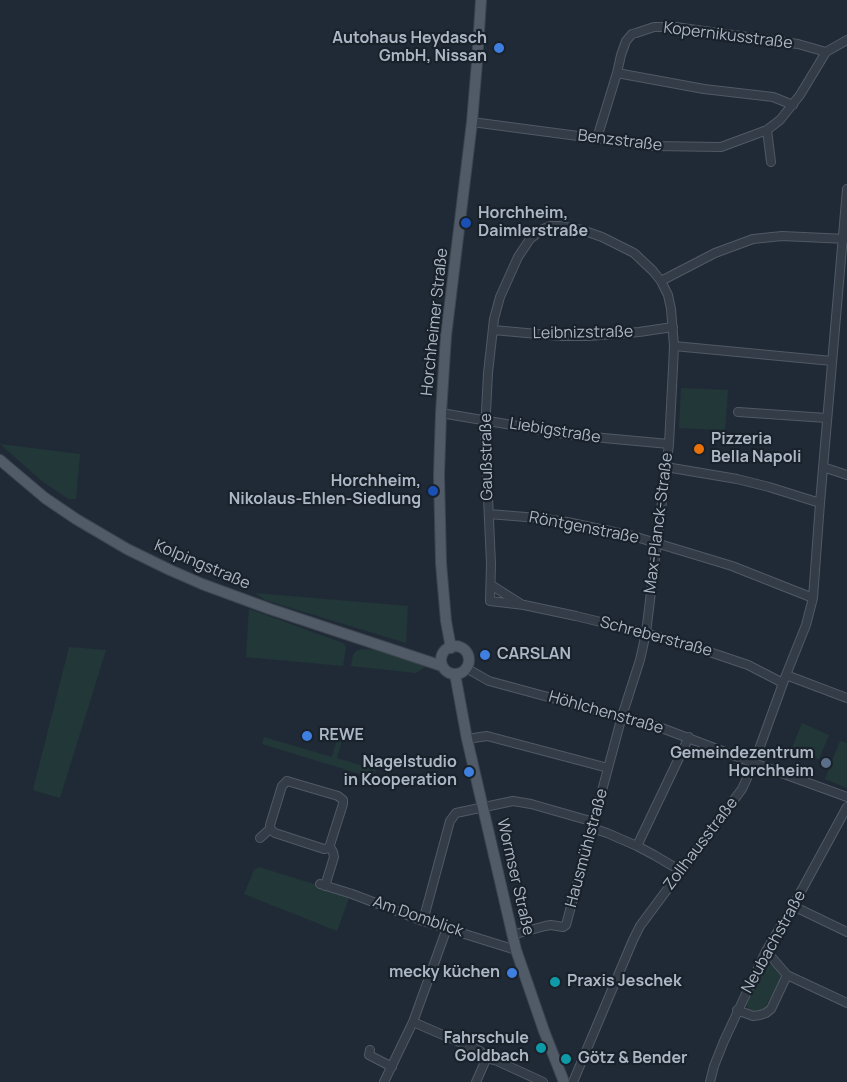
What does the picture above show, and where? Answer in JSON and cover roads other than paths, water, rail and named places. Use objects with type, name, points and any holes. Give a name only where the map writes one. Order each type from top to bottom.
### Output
[{"type":"main road","name":"Horchheimer Straße","points":[[447,650],[441,562],[439,478],[441,413],[446,336],[472,123],[481,0]]},
{"type":"main road","name":"Kolpingstraße","points":[[0,460],[45,498],[76,519],[127,549],[170,570],[270,609],[442,666]]},
{"type":"main road","points":[[459,647],[466,652],[469,660],[466,668],[460,673],[447,672],[442,666],[441,659],[447,650],[459,647]]},
{"type":"main road","name":"Kolpingstraße","points":[[414,656],[434,656],[447,650]]},
{"type":"main road","name":"Wormser Straße","points":[[455,674],[467,739],[516,950],[564,1082]]},
{"type":"street","name":"Kopernikusstraße","points":[[597,138],[621,55],[626,41],[632,34],[654,27],[675,27],[798,44],[826,52]]},
{"type":"street","name":"Benzstraße","points":[[472,123],[654,146],[720,147],[767,130],[780,120],[793,105],[826,52],[847,40]]},
{"type":"street","points":[[616,73],[704,89],[773,97],[793,105]]},
{"type":"street","points":[[767,130],[771,162]]},
{"type":"street","name":"Zollhausstraße","points":[[573,1082],[640,926],[742,789],[806,625],[813,598],[832,361],[845,239],[847,189]]},
{"type":"street","name":"Gaußstraße","points":[[491,585],[486,420],[488,373],[500,297],[518,257],[530,239],[543,229],[560,226],[582,230],[615,242],[644,261],[661,281]]},
{"type":"street","points":[[661,281],[714,253],[753,239],[782,236],[845,239]]},
{"type":"street","name":"Max-Planck-Straße","points":[[622,716],[646,633],[669,444],[674,346],[670,302],[661,281]]},
{"type":"street","name":"Leibnizstraße","points":[[493,330],[541,335],[588,336],[673,327]]},
{"type":"street","points":[[674,346],[832,361]]},
{"type":"street","points":[[738,412],[827,418]]},
{"type":"street","name":"Liebigstraße","points":[[441,413],[572,435],[669,444]]},
{"type":"street","points":[[823,466],[847,475]]},
{"type":"street","points":[[666,467],[737,479],[820,503]]},
{"type":"street","name":"Röntgenstraße","points":[[489,513],[567,522],[633,536],[732,566],[813,598]]},
{"type":"street","name":"Schreberstraße","points":[[524,605],[491,585],[490,601],[524,605],[646,633],[708,650],[785,679],[847,698]]},
{"type":"street","name":"Höhlchenstraße","points":[[466,668],[489,681],[622,716],[847,797]]},
{"type":"street","name":"Hausmühlstraße","points":[[512,935],[551,925],[565,927],[622,716]]},
{"type":"street","points":[[467,739],[487,736],[608,768]]},
{"type":"street","points":[[637,846],[688,738]]},
{"type":"street","points":[[260,838],[270,829],[282,786],[287,781],[338,796],[343,800],[330,847],[324,849],[275,833],[270,829]]},
{"type":"street","points":[[423,921],[453,815],[513,801],[531,804],[593,825],[660,858],[681,872]]},
{"type":"street","name":"Neubachstraße","points":[[710,1082],[714,1066],[737,1010],[766,951],[847,807]]},
{"type":"street","name":"Am Domblick","points":[[330,847],[333,856],[323,885],[423,921],[516,950]]},
{"type":"street","points":[[793,906],[847,932]]},
{"type":"street","points":[[384,1082],[413,1022],[447,928]]},
{"type":"street","points":[[766,951],[787,975],[847,1003]]},
{"type":"street","points":[[737,1010],[753,1016],[766,1013],[771,1009],[787,975]]},
{"type":"street","points":[[413,1022],[480,1051],[485,1058],[476,1082]]},
{"type":"street","points":[[370,1050],[369,1055],[392,1067]]},
{"type":"street","points":[[485,1058],[495,1059],[543,1082]]},
{"type":"place","name":"Autohaus Heydasch GmbH, Nissan","points":[[499,48]]},
{"type":"place","name":"Horchheim, Daimlerstraße","points":[[466,223]]},
{"type":"place","name":"Pizzeria Bella Napoli","points":[[699,449]]},
{"type":"place","name":"Horchheim, Nikolaus-Ehlen-Siedlung","points":[[433,491]]},
{"type":"place","name":"CARSLAN","points":[[485,655]]},
{"type":"place","name":"REWE","points":[[307,736]]},
{"type":"place","name":"Gemeindezentrum Horchheim","points":[[826,763]]},
{"type":"place","name":"Nagelstudio in Kooperation","points":[[469,772]]},
{"type":"place","name":"mecky küchen","points":[[512,973]]},
{"type":"place","name":"Praxis Jeschek","points":[[555,982]]},
{"type":"place","name":"Fahrschule Goldbach","points":[[541,1048]]},
{"type":"place","name":"Götz & Bender","points":[[566,1059]]}]
